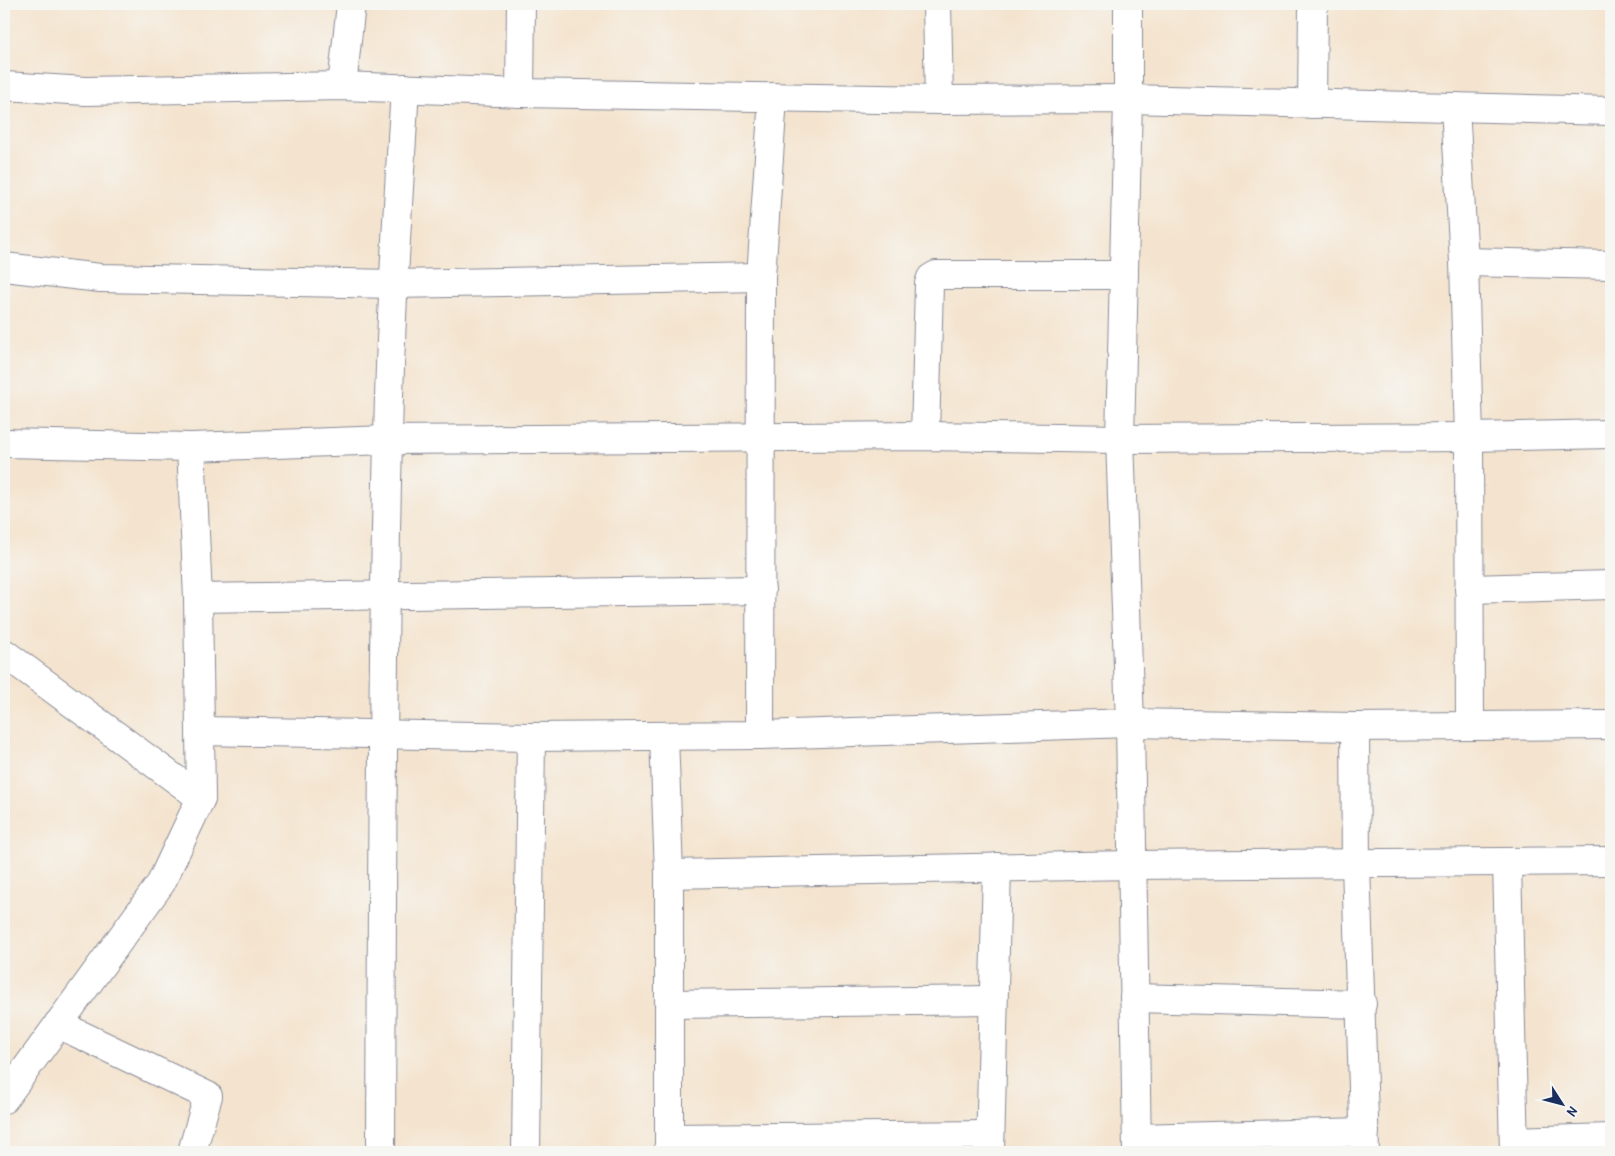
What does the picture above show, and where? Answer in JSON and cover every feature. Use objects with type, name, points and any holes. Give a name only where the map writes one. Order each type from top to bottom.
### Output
[{"type":"street","points":[[342,86],[351,4]]},
{"type":"street","points":[[520,93],[521,4]]},
{"type":"street","points":[[937,4],[938,100]]},
{"type":"street","points":[[1128,4],[1128,99],[1120,439],[1130,723],[1137,1145],[1365,1142],[1356,864],[1355,727]]},
{"type":"street","points":[[1312,104],[1313,4]]},
{"type":"street","points":[[4,86],[86,91],[342,86],[520,93],[938,100],[1128,99],[1611,112]]},
{"type":"street","points":[[380,1152],[383,735],[388,440],[394,284],[405,88]]},
{"type":"street","points":[[760,735],[761,277],[773,97]]},
{"type":"street","points":[[1455,108],[1464,262],[1469,437],[1470,726]]},
{"type":"street","points":[[1464,262],[1611,265]]},
{"type":"street","points":[[4,267],[100,278],[394,284],[761,277]]},
{"type":"street","points":[[925,436],[929,284],[931,278],[936,275],[1124,275]]},
{"type":"street","points":[[4,443],[191,447],[388,440],[925,436],[1120,439],[1469,437],[1611,434]]},
{"type":"street","points":[[4,1099],[161,883],[201,798],[198,598],[191,447]]},
{"type":"street","points":[[1469,589],[1611,585]]},
{"type":"street","points":[[198,598],[761,590]]},
{"type":"street","points":[[4,653],[201,798]]},
{"type":"street","points":[[200,731],[531,737],[760,735],[1130,723],[1355,727],[1611,725]]},
{"type":"street","points":[[664,736],[669,874],[670,1145],[990,1144],[997,867]]},
{"type":"street","points":[[526,1152],[531,737]]},
{"type":"street","points":[[669,874],[1132,865],[1611,861]]},
{"type":"street","points":[[1507,862],[1514,1146],[1611,1138]]},
{"type":"street","points":[[1134,998],[1362,1004]]},
{"type":"street","points":[[670,1004],[993,1000]]},
{"type":"street","points":[[58,1024],[208,1096],[192,1152]]}]
